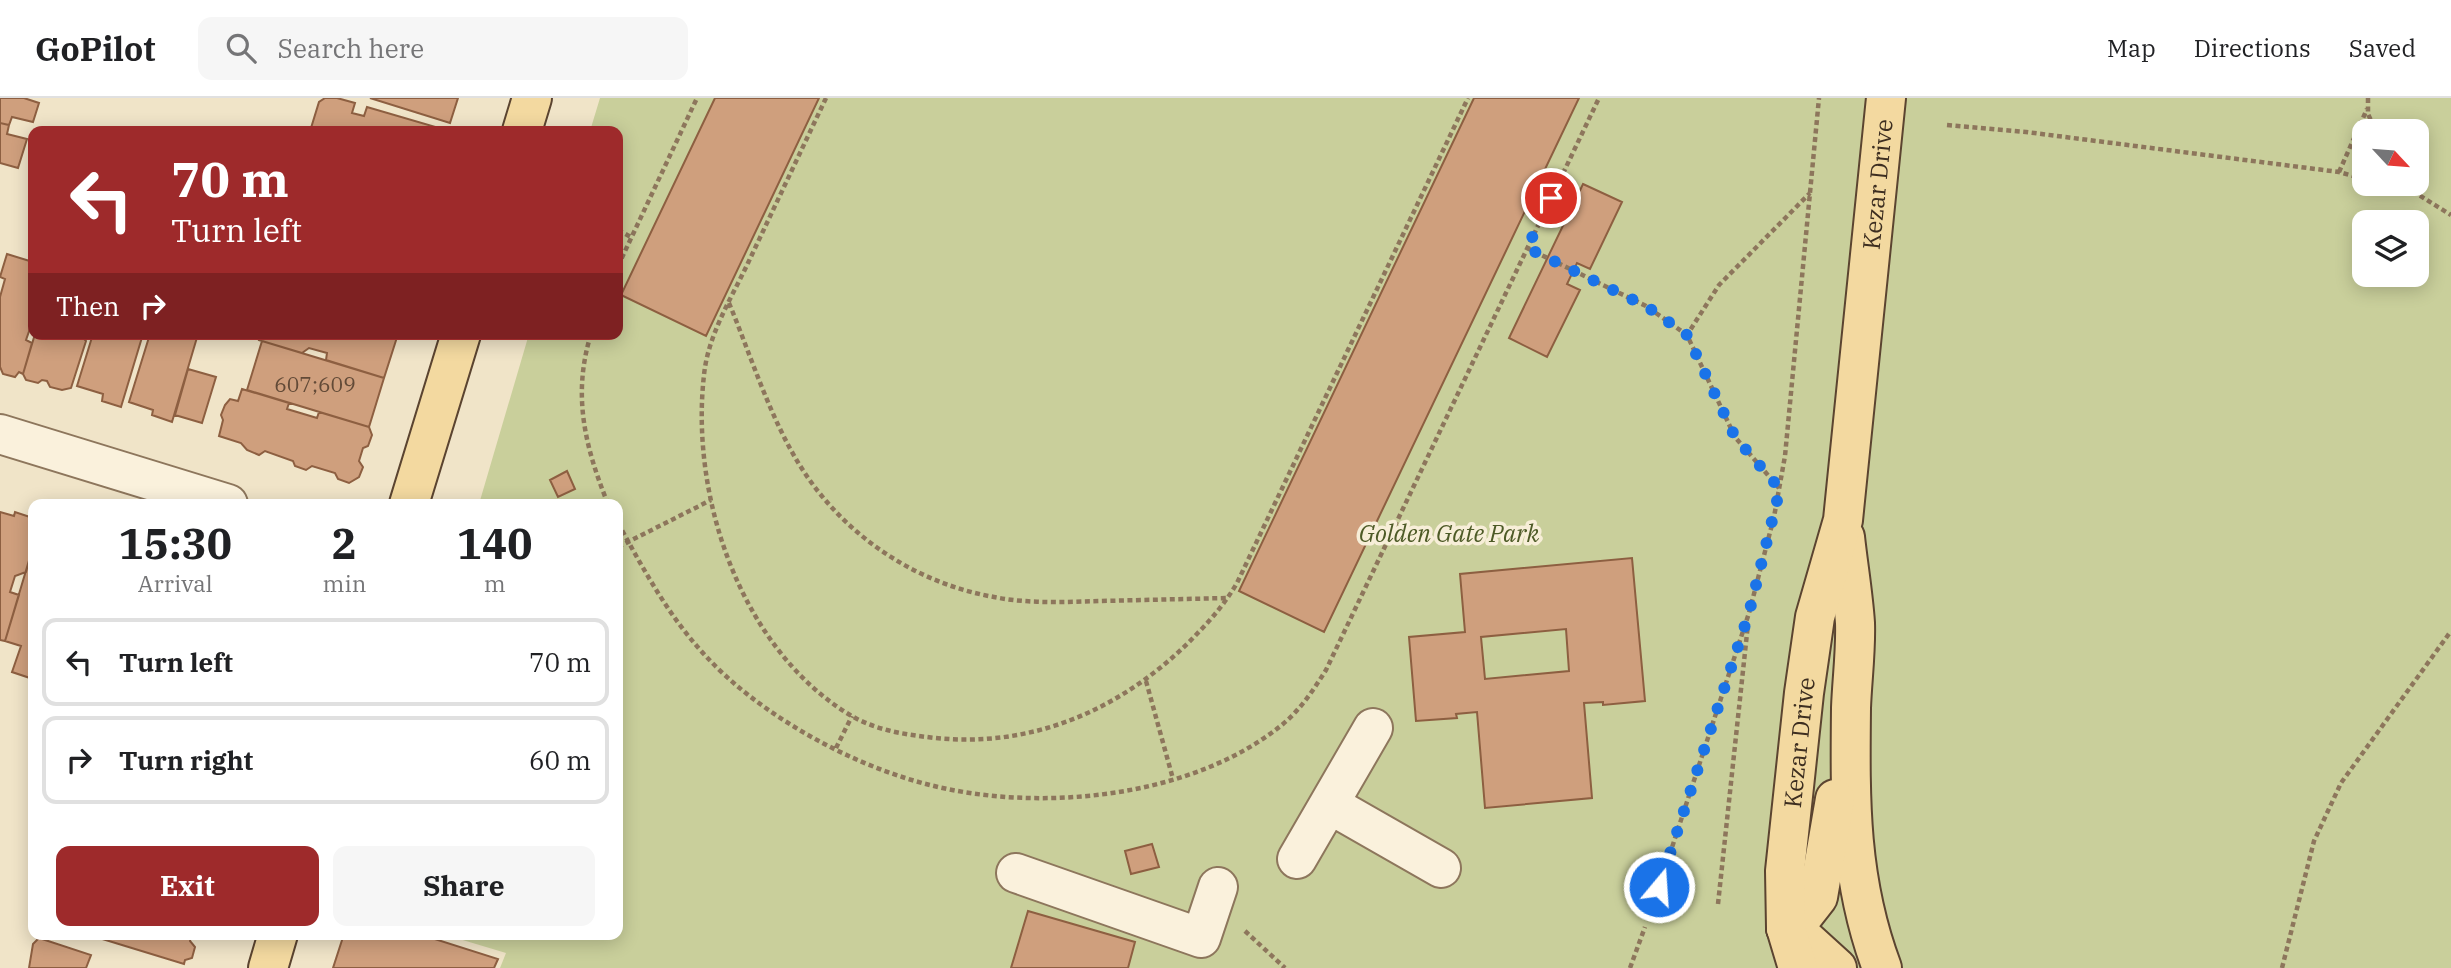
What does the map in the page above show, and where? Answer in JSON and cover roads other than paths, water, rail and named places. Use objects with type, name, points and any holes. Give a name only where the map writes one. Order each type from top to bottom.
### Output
[{"type":"main road","points":[[524,126],[532,98]]},
{"type":"main road","name":"Kezar Drive","points":[[1798,968],[1786,928],[1785,871],[1815,617],[1843,520],[1886,98]]},
{"type":"main road","points":[[411,499],[459,340]]},
{"type":"main road","name":"Kezar Drive","points":[[1843,520],[1855,624],[1851,801],[1857,878],[1864,914],[1882,968]]},
{"type":"main road","points":[[1837,968],[1812,945],[1786,928],[1800,920],[1818,897],[1852,706]]},
{"type":"main road","points":[[268,968],[276,940]]},
{"type":"street","points":[[0,434],[212,499]]},
{"type":"street","points":[[1297,859],[1373,727]]},
{"type":"street","points":[[1329,804],[1441,868]]},
{"type":"street","points":[[1016,873],[1201,938],[1215,895]]},
{"type":"park label","name":"Golden Gate Park","points":[[1449,533]]}]
